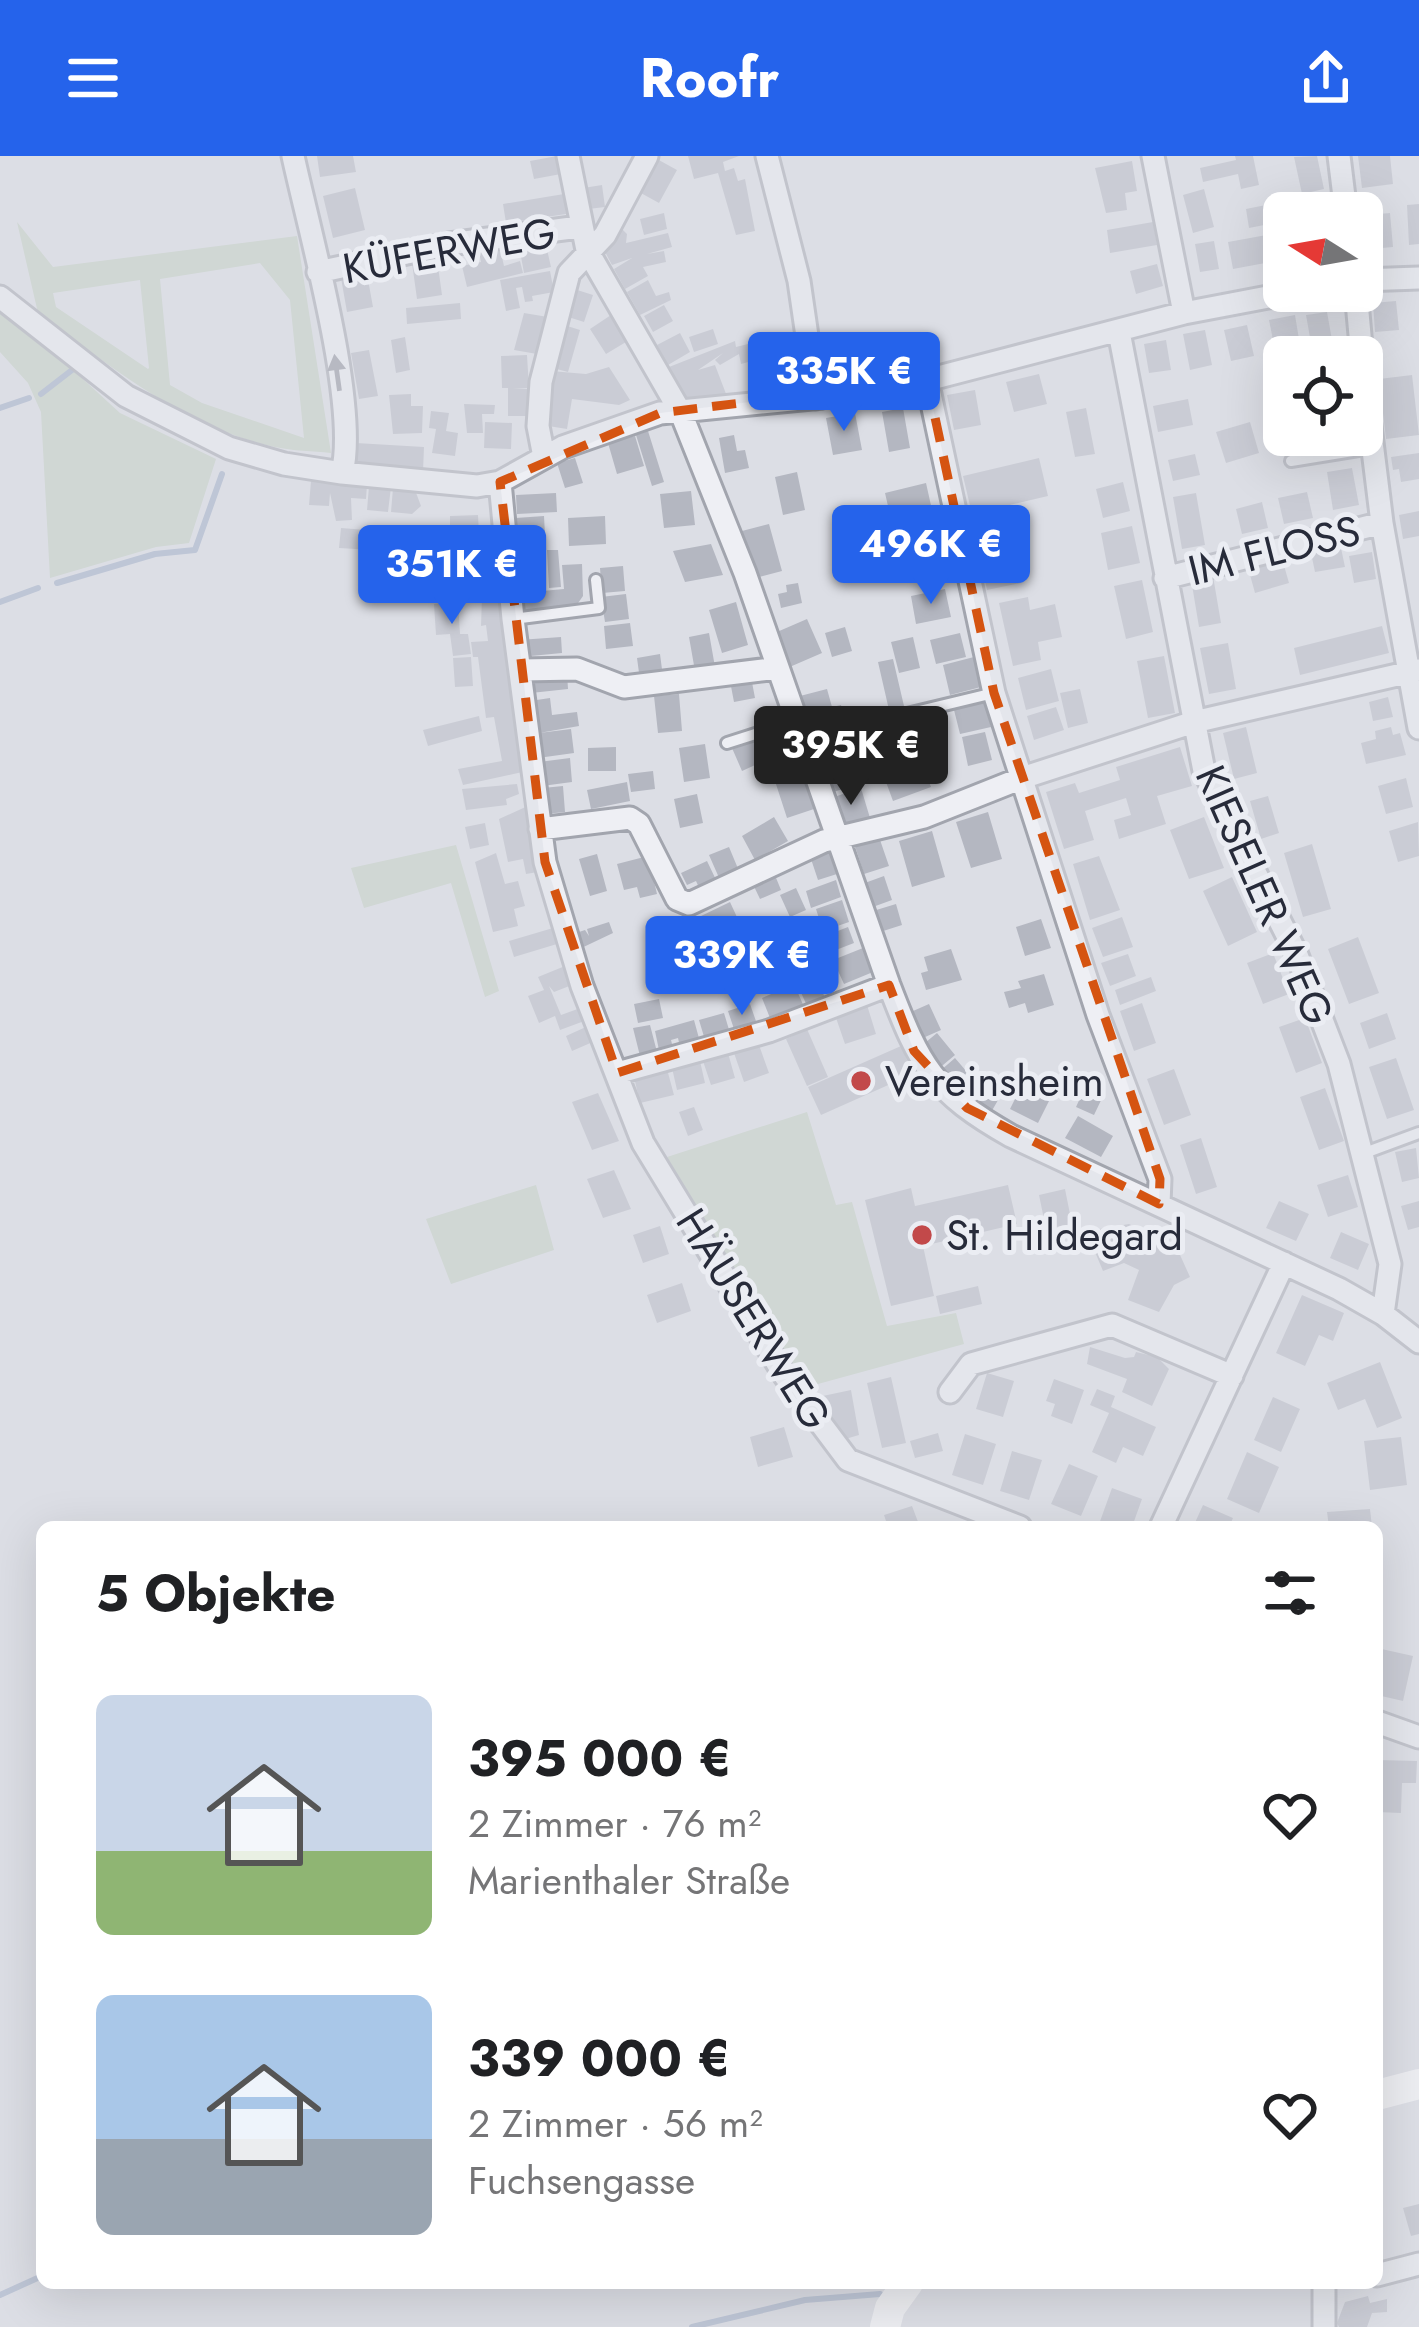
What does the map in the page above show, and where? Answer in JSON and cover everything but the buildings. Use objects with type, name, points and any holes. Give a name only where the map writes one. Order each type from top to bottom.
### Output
[{"type":"main road","points":[[1383,2093],[1419,2084]]},
{"type":"main road","points":[[885,2327],[890,2308],[904,2289]]},
{"type":"street","points":[[293,156],[336,359],[348,451],[342,473]]},
{"type":"street","points":[[568,156],[587,250],[681,413],[745,573],[889,985],[925,1069],[967,1108],[1084,1174],[1284,1263],[1383,1314],[1419,1342]]},
{"type":"street","points":[[544,457],[538,426],[541,382],[569,273],[604,235],[646,156]]},
{"type":"street","points":[[767,156],[799,281],[816,398]]},
{"type":"street","points":[[1153,156],[1184,313]]},
{"type":"street","points":[[1339,156],[1343,192]]},
{"type":"street","name":"KÜFERWEG","points":[[318,272],[449,244],[579,227]]},
{"type":"street","points":[[1383,279],[1419,278]]},
{"type":"street","points":[[0,297],[127,396],[229,448],[284,464],[458,486],[500,482],[544,457],[660,413],[816,398],[927,380],[1184,313],[1263,298]]},
{"type":"street","name":"KIESELER WEG","points":[[1119,332],[1204,771],[1297,955],[1340,1064],[1390,1264],[1383,1314]]},
{"type":"street","points":[[927,380],[994,693],[1098,1015],[1160,1178],[1160,1204]]},
{"type":"street","points":[[1372,456],[1413,671],[1419,728]]},
{"type":"street","name":"HÄUSERWEG","points":[[500,482],[540,829],[562,926],[652,1157],[785,1376],[848,1460],[1005,1521]]},
{"type":"street","name":"IM FLOSS","points":[[1165,578],[1382,523]]},
{"type":"street","points":[[520,670],[577,669],[625,687],[778,668]]},
{"type":"street","points":[[540,829],[630,818],[639,824],[677,899],[688,904],[824,841],[924,817],[1022,778],[1194,722],[1413,671]]},
{"type":"street","points":[[617,1073],[769,1031],[889,985]]},
{"type":"street","points":[[1164,1521],[1284,1263]]},
{"type":"street","points":[[950,1393],[971,1364],[1112,1325],[1232,1376]]},
{"type":"street","points":[[1383,1724],[1419,1737]]},
{"type":"street","points":[[1383,2273],[1419,2264]]},
{"type":"street","points":[[1324,2289],[1324,2327]]},
{"type":"lane","points":[[1291,461],[1322,456]]},
{"type":"lane","points":[[885,566],[961,546]]},
{"type":"lane","points":[[513,619],[598,608],[596,580]]},
{"type":"lane","points":[[886,719],[994,693]]},
{"type":"lane","points":[[727,743],[796,721]]},
{"type":"lane","points":[[1362,1154],[1419,1133]]},
{"type":"highlighted area","points":[[927,380],[994,693],[1160,1179],[1159,1204],[967,1108],[914,1051],[889,985],[617,1073],[545,862],[500,482],[660,413]]},
{"type":"green space","points":[[17,222],[53,267],[297,236],[331,453],[275,447],[210,425],[150,393],[38,313]],"holes":[[[260,263],[290,300],[304,438],[202,403],[170,385],[160,279]],[[140,280],[149,368],[148,369],[56,307],[53,293]]]},
{"type":"green space","points":[[0,312],[120,413],[216,459],[189,543],[156,547],[50,578],[41,412],[28,383],[0,352]]},
{"type":"green space","points":[[456,845],[499,991],[485,997],[451,883],[364,908],[351,868]]},
{"type":"green space","points":[[807,1112],[836,1205],[852,1202],[887,1326],[956,1313],[964,1344],[807,1387],[731,1271],[667,1157]]},
{"type":"green space","points":[[536,1185],[554,1250],[451,1284],[426,1219]]},
{"type":"waterway","points":[[41,394],[72,370]]},
{"type":"waterway","points":[[0,408],[29,398]]},
{"type":"waterway","points":[[57,583],[155,554],[195,550],[222,474]]},
{"type":"waterway","points":[[0,602],[38,588]]},
{"type":"waterway","points":[[0,2295],[36,2279]]},
{"type":"waterway","points":[[692,2327],[805,2300],[880,2294]]},
{"type":"place","name":"Vereinsheim","points":[[861,1081]]},
{"type":"place","name":"St. Hildegard","points":[[922,1235]]}]
